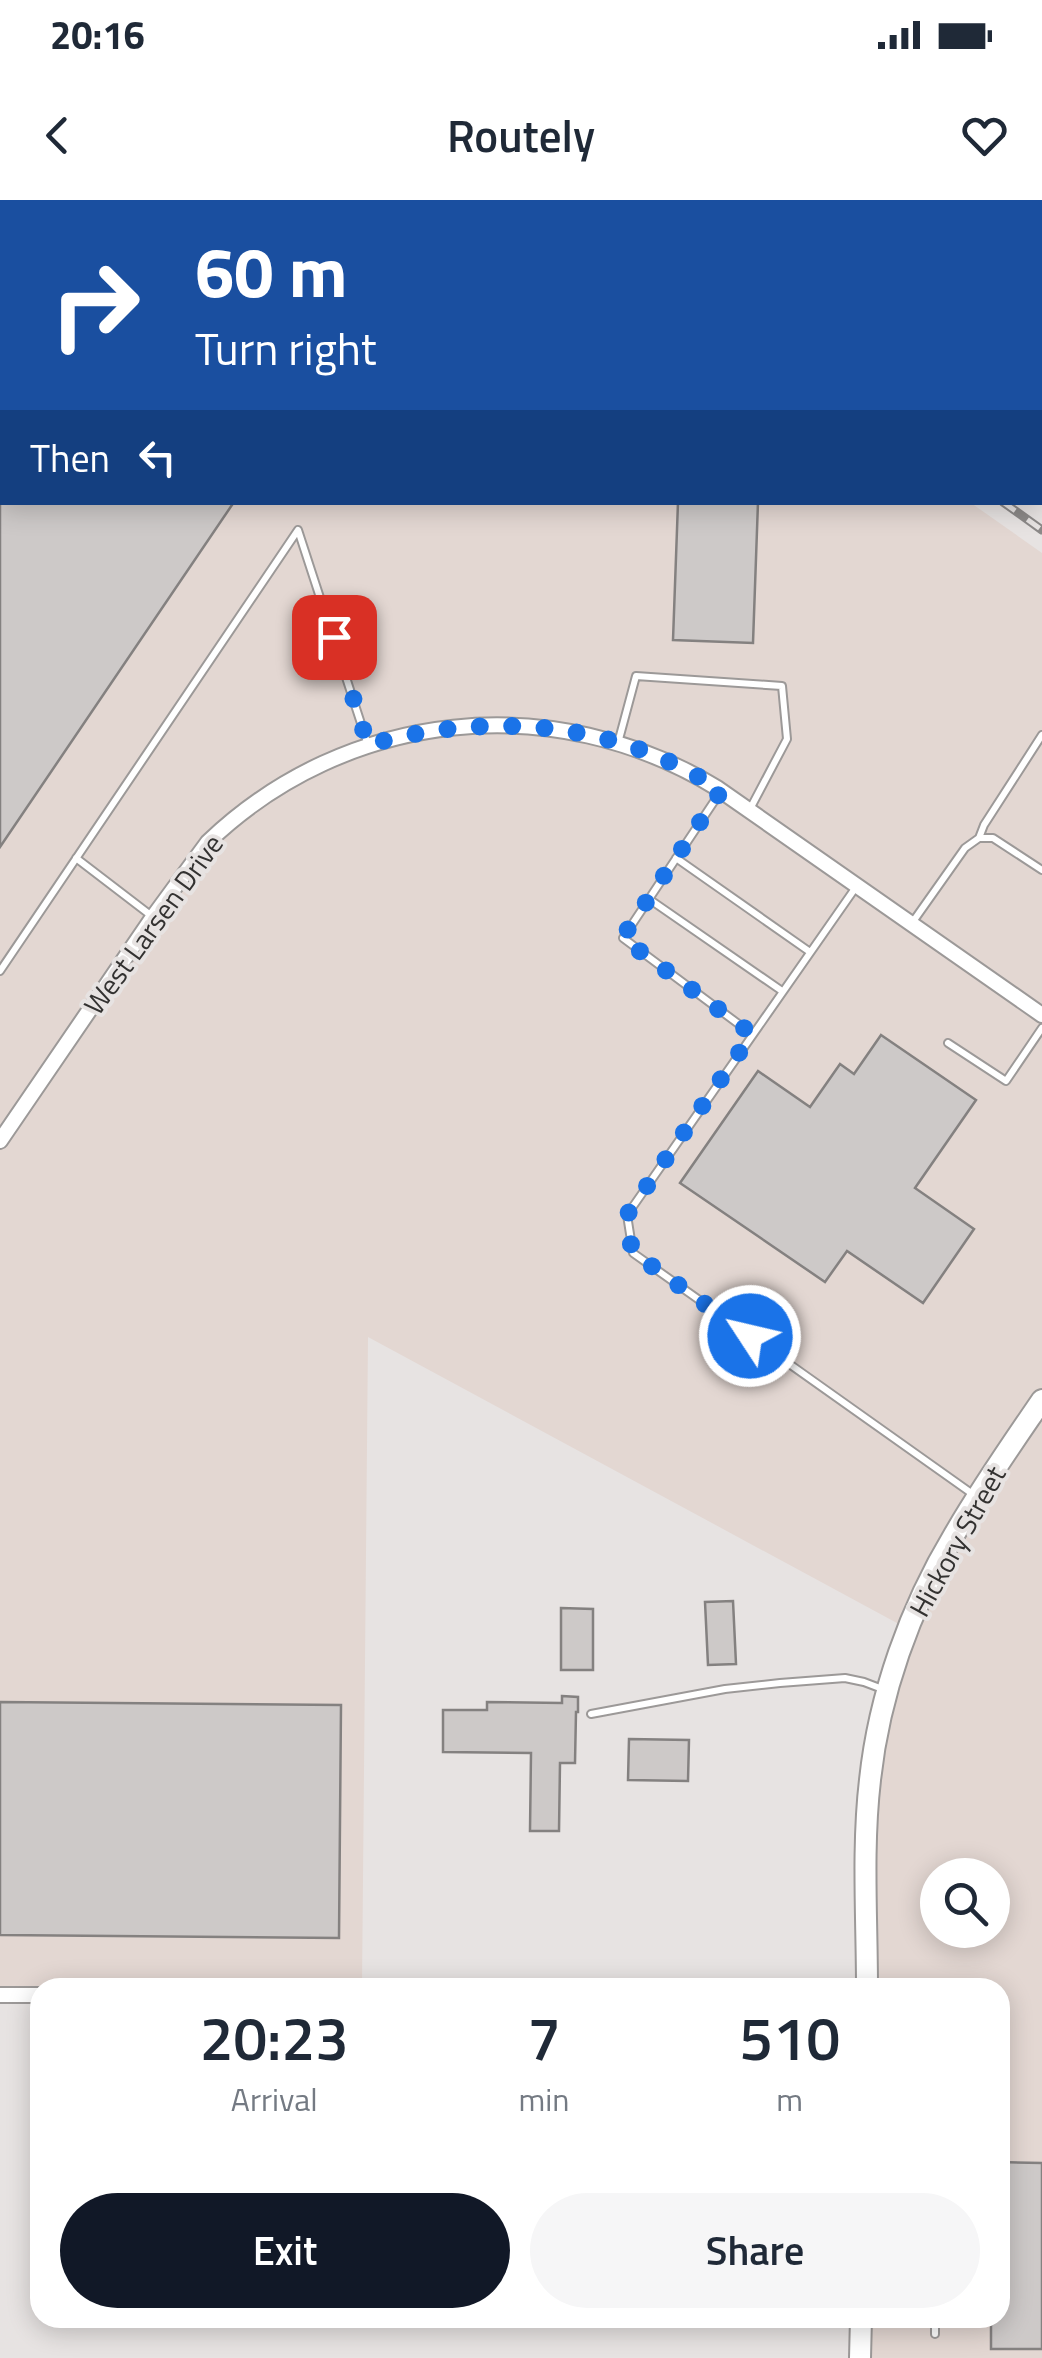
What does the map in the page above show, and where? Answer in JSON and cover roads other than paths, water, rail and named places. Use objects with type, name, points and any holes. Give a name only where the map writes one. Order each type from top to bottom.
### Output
[{"type":"street","name":"West Larsen Drive","points":[[0,1140],[208,842],[237,816],[284,784],[334,758],[368,745],[439,729],[496,725],[563,730],[618,743],[676,766],[749,810],[1042,1015]]},
{"type":"street","name":"Hickory Street","points":[[867,1978],[868,1799],[888,1691],[923,1594],[954,1535],[1042,1400]]},
{"type":"street","points":[[0,1995],[30,1995]]},
{"type":"street","points":[[860,2358],[861,2328]]},
{"type":"lane","points":[[0,971],[298,530],[368,745]]},
{"type":"lane","points":[[618,743],[636,676],[782,686],[787,739],[749,810]]},
{"type":"lane","points":[[911,924],[966,848],[979,838],[1042,735]]},
{"type":"lane","points":[[721,791],[622,938],[752,1034]]},
{"type":"lane","points":[[979,838],[993,838],[1042,870]]},
{"type":"lane","points":[[76,858],[152,917]]},
{"type":"lane","points":[[676,858],[810,952]]},
{"type":"lane","points":[[857,886],[627,1215],[632,1252],[977,1498]]},
{"type":"lane","points":[[648,899],[782,991]]},
{"type":"lane","points":[[948,1042],[1006,1080],[1042,1028]]},
{"type":"lane","points":[[591,1714],[780,1683],[845,1678],[888,1691]]},
{"type":"lane","points":[[935,2328],[935,2334]]},
{"type":"railway","points":[[1007,505],[1042,530]]}]
